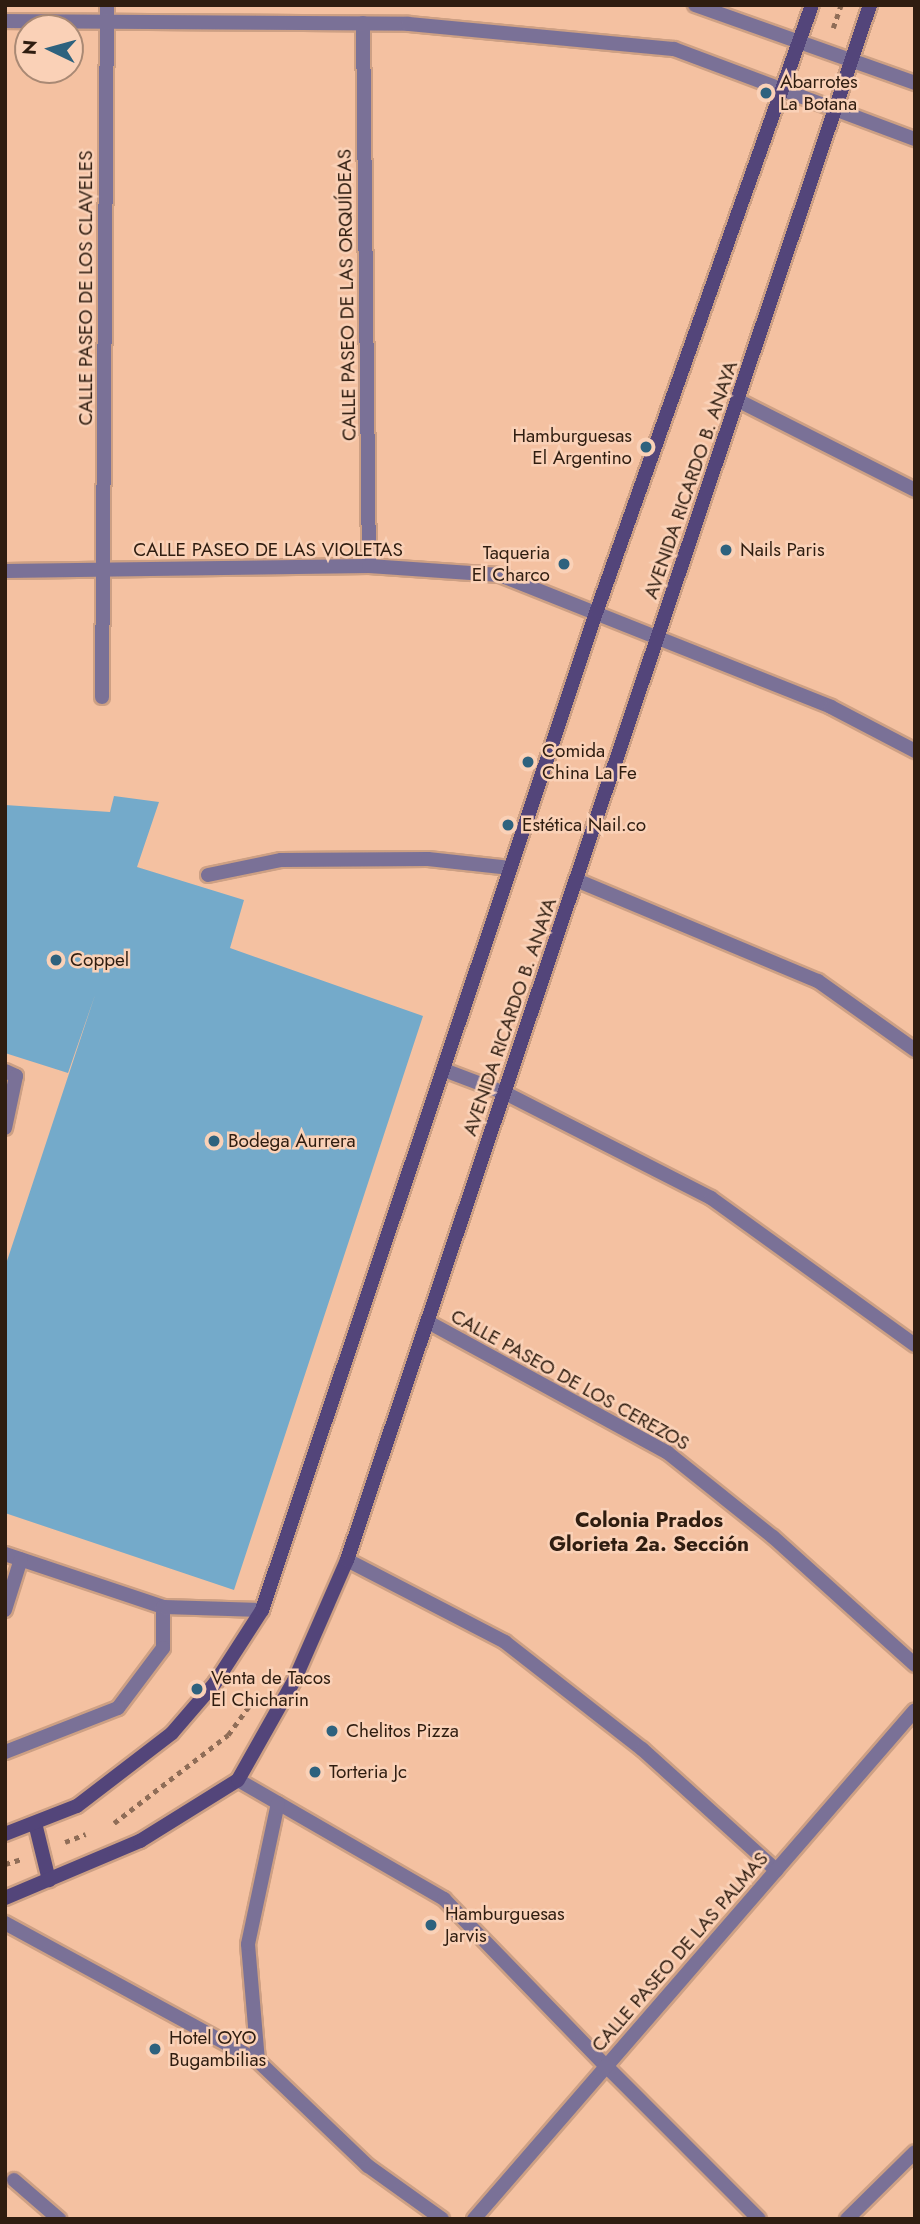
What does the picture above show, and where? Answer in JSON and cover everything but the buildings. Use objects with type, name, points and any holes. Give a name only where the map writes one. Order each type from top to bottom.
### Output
[{"type":"main road","points":[[5,1833],[77,1806],[172,1733],[215,1684],[262,1611],[597,610],[812,5]]},
{"type":"main road","name":"AVENIDA RICARDO B. ANAYA","points":[[5,1898],[140,1842],[238,1780],[295,1679],[347,1560],[870,5]]},
{"type":"main road","points":[[35,1823],[49,1880]]},
{"type":"street","name":"CALLE PASEO DE LOS CLAVELES","points":[[102,698],[107,5]]},
{"type":"street","points":[[695,5],[800,45],[915,83]]},
{"type":"street","points":[[5,21],[363,23],[674,50],[915,139]]},
{"type":"street","name":"CALLE PASEO DE LAS ORQUÍDEAS","points":[[363,23],[369,566]]},
{"type":"street","points":[[739,401],[915,490]]},
{"type":"street","name":"CALLE PASEO DE LAS VIOLETAS","points":[[5,571],[369,566],[500,575],[597,610],[831,708],[915,751]]},
{"type":"street","points":[[208,874],[281,860],[428,859],[511,868]]},
{"type":"street","points":[[576,880],[818,981],[915,1050]]},
{"type":"street","points":[[444,1070],[505,1093],[712,1198],[915,1345]]},
{"type":"street","points":[[5,1071],[16,1076],[6,1121]]},
{"type":"street","name":"CALLE PASEO DE LOS CEREZOS","points":[[428,1322],[668,1453],[773,1537],[915,1665]]},
{"type":"street","points":[[5,1554],[163,1606],[262,1611]]},
{"type":"street","points":[[5,1609],[21,1559]]},
{"type":"street","points":[[347,1560],[505,1642],[642,1749],[776,1870]]},
{"type":"street","points":[[5,1752],[118,1708],[163,1648],[163,1606]]},
{"type":"street","name":"CALLE PASEO DE LAS PALMAS","points":[[474,2219],[915,1710]]},
{"type":"street","points":[[238,1780],[444,1899],[759,2219]]},
{"type":"street","points":[[258,2061],[248,1944],[278,1803]]},
{"type":"street","points":[[5,1923],[258,2061],[369,2166],[442,2219]]},
{"type":"street","points":[[847,2219],[915,2152]]},
{"type":"street","points":[[15,2180],[59,2219]]},
{"type":"place","name":"Abarrotes La Botana","points":[[766,93]]},
{"type":"place","name":"Hamburguesas El Argentino","points":[[646,447]]},
{"type":"place","name":"Nails Paris","points":[[726,550]]},
{"type":"place","name":"Taqueria El Charco","points":[[564,564]]},
{"type":"place","name":"Comida China La Fe","points":[[528,762]]},
{"type":"place","name":"Estética Nail.co","points":[[508,825]]},
{"type":"place","name":"Coppel","points":[[56,960]]},
{"type":"place","name":"Bodega Aurrera","points":[[214,1141]]},
{"type":"place","name":"Venta de Tacos El Chicharin","points":[[197,1689]]},
{"type":"place","name":"Chelitos Pizza","points":[[332,1731]]},
{"type":"place","name":"Torteria Jc","points":[[315,1772]]},
{"type":"place","name":"Hamburguesas Jarvis","points":[[431,1925]]},
{"type":"place","name":"Hotel OYO Bugambilias","points":[[155,2049]]},
{"type":"district","name":"Colonia Prados Glorieta 2a. Sección","points":[[649,1532]]}]
